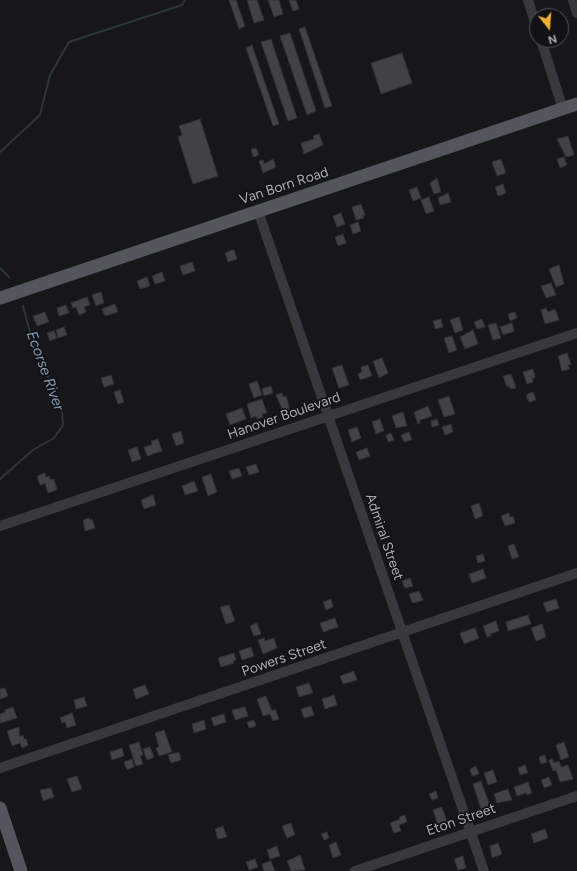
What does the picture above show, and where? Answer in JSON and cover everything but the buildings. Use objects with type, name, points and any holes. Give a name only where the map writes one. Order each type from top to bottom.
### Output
[{"type":"main road","name":"Van Born Road","points":[[0,298],[577,104]]},
{"type":"main road","points":[[0,808],[21,871]]},
{"type":"street","points":[[573,0],[577,13]]},
{"type":"street","points":[[544,48],[563,109]]},
{"type":"street","name":"Admiral Street","points":[[258,211],[484,871]]},
{"type":"street","name":"Hanover Boulevard","points":[[0,526],[577,333]]},
{"type":"street","name":"Powers Street","points":[[0,768],[577,573]]},
{"type":"street","name":"Eton Street","points":[[355,871],[577,796]]},
{"type":"waterway","name":"Ecorse River","points":[[0,152],[40,115],[50,75],[69,42],[182,5],[185,0]]},
{"type":"waterway","name":"Ecorse River","points":[[0,268],[9,277]]},
{"type":"waterway","name":"Ecorse River","points":[[0,479],[33,450],[54,438],[63,425],[62,412],[31,336],[23,306]]}]
